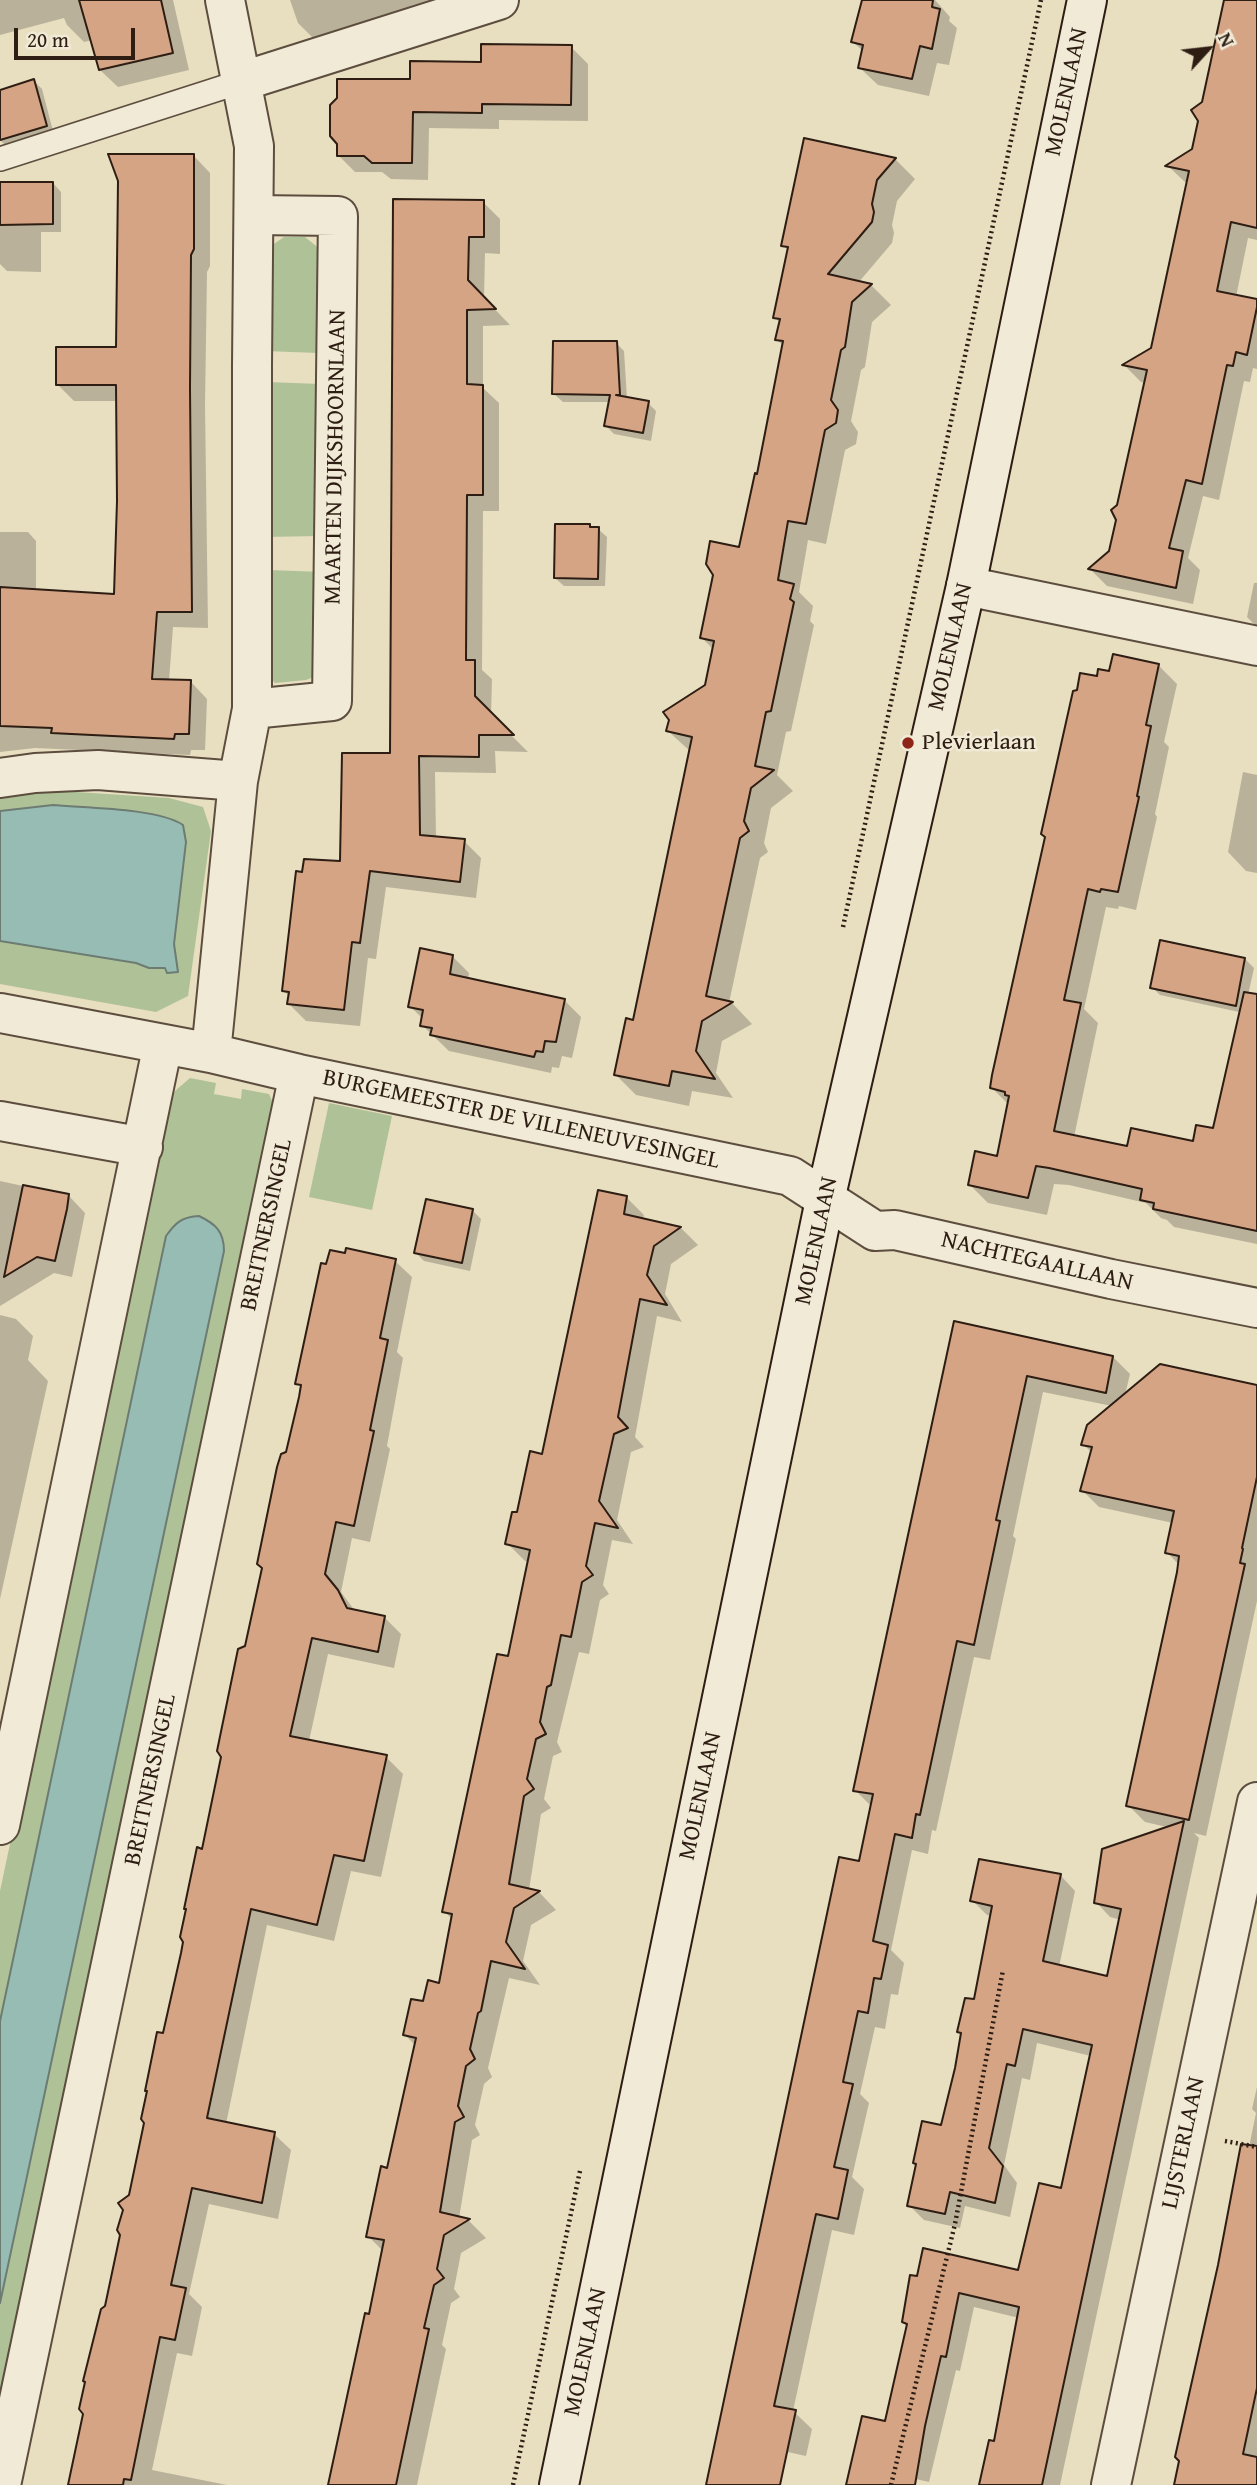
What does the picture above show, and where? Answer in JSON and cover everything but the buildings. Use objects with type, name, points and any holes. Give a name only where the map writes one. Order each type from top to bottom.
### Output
[{"type":"street","points":[[211,1053],[238,781],[252,709],[254,146],[225,0]]},
{"type":"street","points":[[243,81],[499,0]]},
{"type":"street","name":"MOLENLAAN","points":[[559,2485],[825,1200],[966,586],[1087,0]]},
{"type":"street","name":"MAARTEN DIJKSHOORNLAAN","points":[[252,709],[332,701],[338,216],[254,215]]},
{"type":"street","points":[[966,586],[1257,646]]},
{"type":"street","points":[[0,778],[35,773],[98,770],[238,781]]},
{"type":"street","name":"BURGEMEESTER DE VILLENEUVESINGEL","points":[[0,1013],[211,1053],[299,1074],[790,1176],[825,1200]]},
{"type":"street","points":[[0,1825],[163,1044]]},
{"type":"street","name":"BREITNERSINGEL","points":[[1,2485],[299,1074]]},
{"type":"street","points":[[0,1121],[143,1147]]},
{"type":"street","name":"NACHTEGAALLAAN","points":[[825,1200],[875,1231],[895,1230],[1111,1279],[1257,1308]]},
{"type":"street","name":"LIJSTERLAAN","points":[[1111,2485],[1257,1802]]},
{"type":"lane","points":[[0,159],[243,81]]},
{"type":"path","points":[[891,2485],[955,2224],[1003,1970]]},
{"type":"green space","points":[[284,237],[305,237],[321,250],[318,353],[265,351],[268,248]]},
{"type":"green space","points":[[267,382],[320,384],[319,536],[264,537]]},
{"type":"green space","points":[[269,570],[322,572],[319,675],[306,680],[275,683],[266,673]]},
{"type":"green space","points":[[45,790],[169,798],[203,807],[211,831],[188,996],[156,1012],[0,984],[0,796]]},
{"type":"green space","points":[[190,1078],[216,1083],[214,1094],[241,1099],[242,1089],[269,1094],[274,1105],[0,2424],[0,2303],[224,1251],[166,1236],[0,2021],[0,1891],[166,1109],[175,1091]]},
{"type":"green space","points":[[329,1103],[392,1116],[372,1210],[309,1197]]},
{"type":"water","points":[[53,805],[139,812],[172,819],[183,825],[186,842],[174,944],[178,972],[167,973],[165,968],[149,968],[136,963],[0,941],[0,811]]},
{"type":"water","points":[[199,1216],[218,1229],[224,1251],[0,2303],[0,2021],[166,1236],[180,1221]]},
{"type":"place","name":"Plevierlaan","points":[[908,743]]}]
